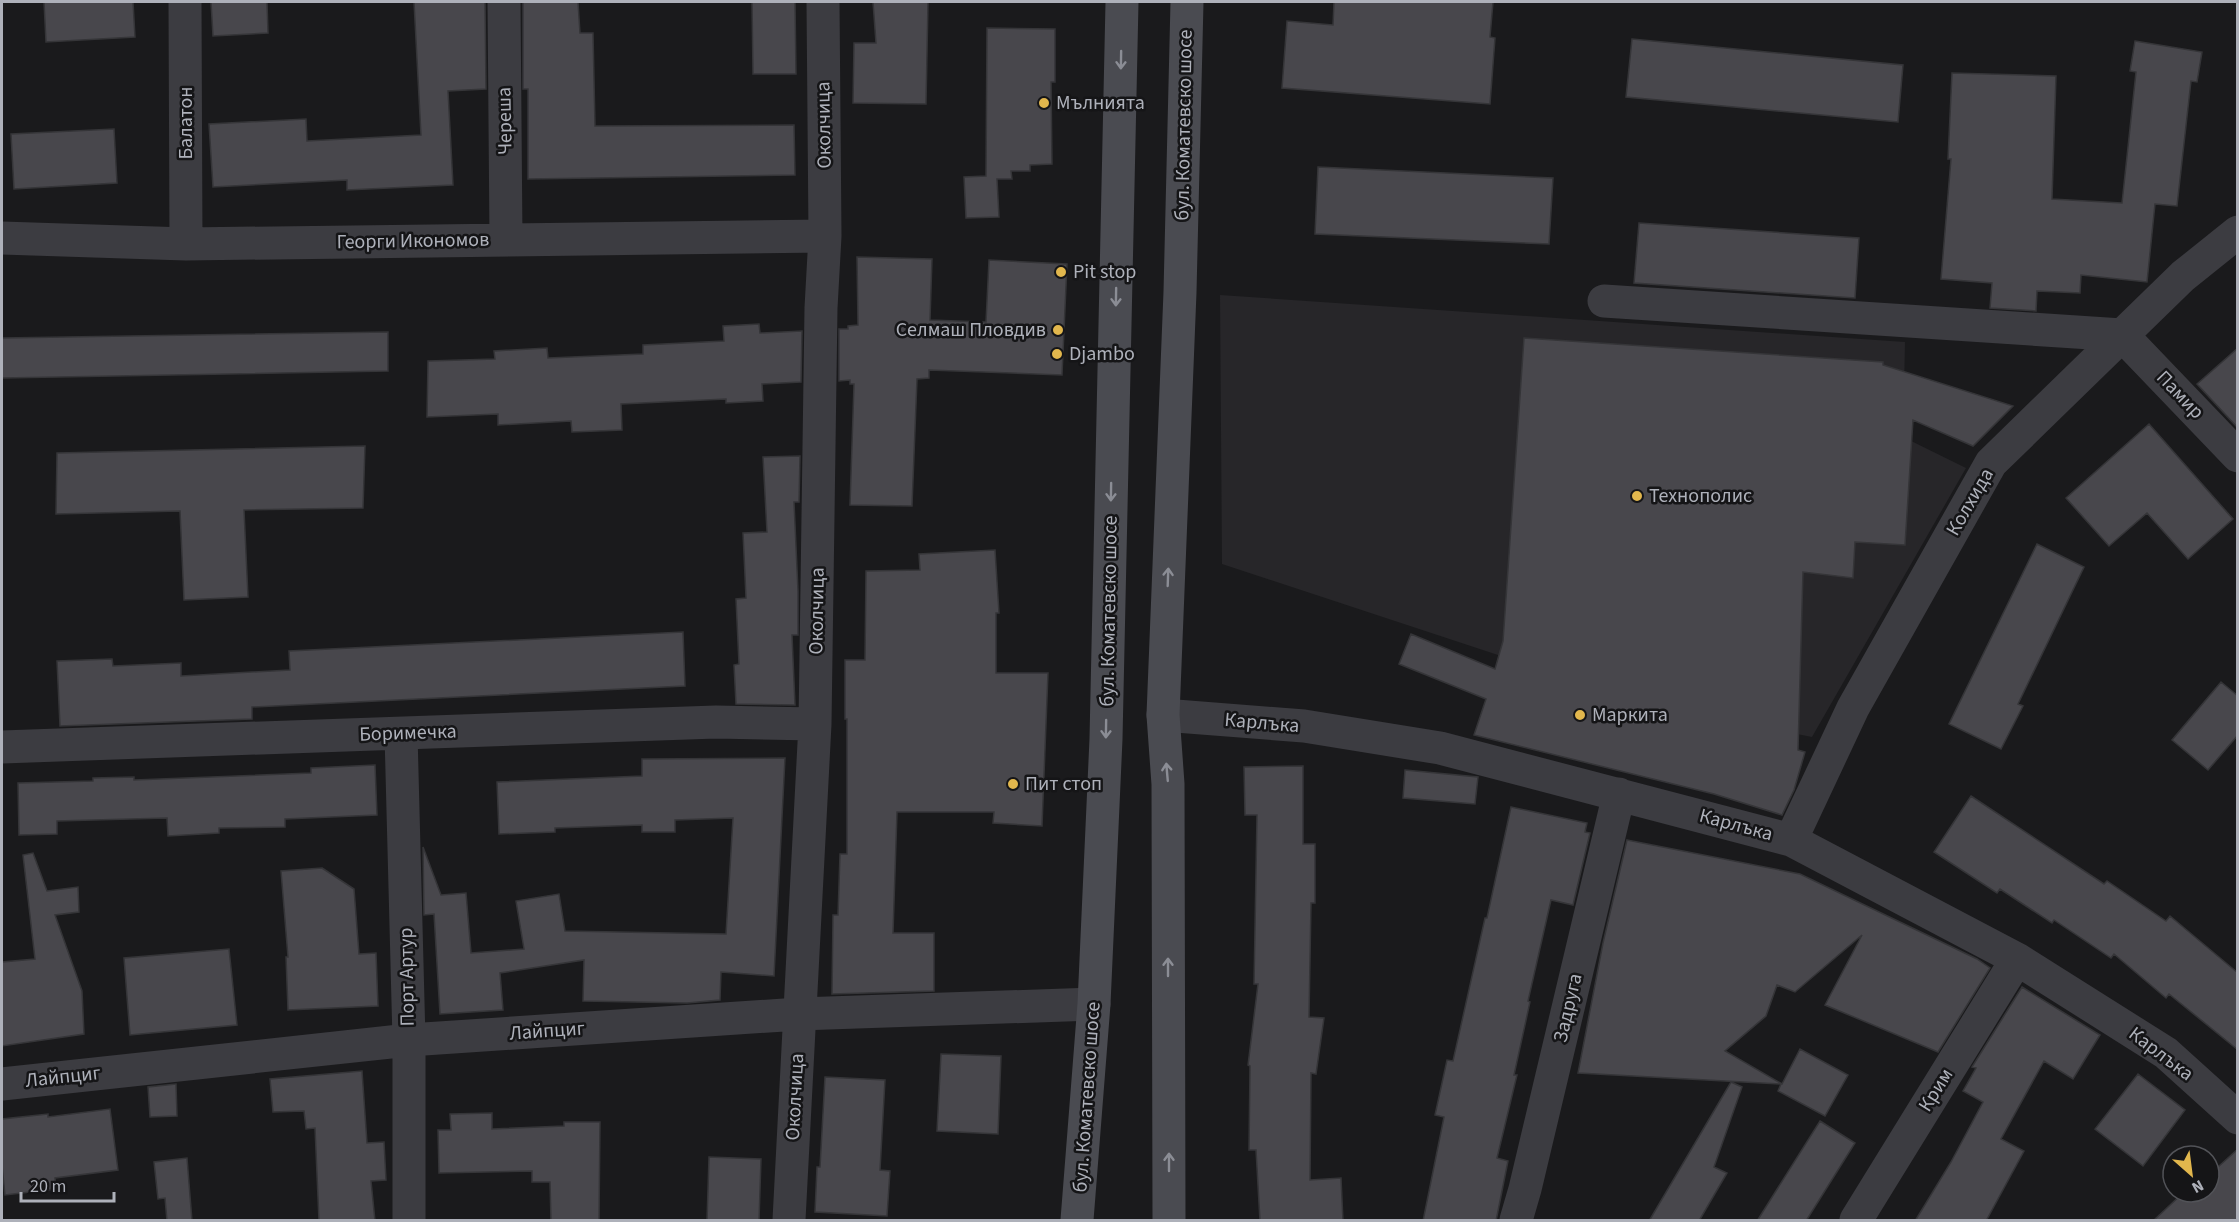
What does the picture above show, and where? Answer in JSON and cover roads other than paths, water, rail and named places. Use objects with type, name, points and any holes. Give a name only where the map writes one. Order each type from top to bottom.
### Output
[{"type":"main road","name":"бул. Коматевско шосе","points":[[1077,1221],[1094,1004],[1106,739],[1122,2]]},
{"type":"main road","name":"бул. Коматевско шосе","points":[[1169,1221],[1168,784],[1162,715],[1180,292],[1188,2]]},
{"type":"street","name":"Балатон","points":[[185,2],[186,244]]},
{"type":"street","name":"Череша","points":[[504,2],[506,240]]},
{"type":"street","name":"Околчица","points":[[789,1221],[815,724],[821,308],[825,236],[823,2]]},
{"type":"street","name":"Колхида","points":[[1791,840],[1853,708],[1991,463],[2183,276],[2238,232]]},
{"type":"street","name":"Георги Икономов","points":[[2,238],[186,244],[825,236]]},
{"type":"street","points":[[1604,301],[2122,335]]},
{"type":"street","name":"Памир","points":[[2122,335],[2238,456]]},
{"type":"street","name":"Карлъка","points":[[1162,715],[1304,726],[1440,748],[1791,840],[2017,959],[2166,1053],[2238,1118]]},
{"type":"street","name":"Боримечка","points":[[2,747],[716,722],[815,724]]},
{"type":"street","name":"Порт Артур","points":[[401,734],[409,1040],[409,1221]]},
{"type":"street","name":"Задруга","points":[[1516,1221],[1619,794]]},
{"type":"street","name":"Крим","points":[[1856,1221],[2017,959]]},
{"type":"street","name":"Лайпциг","points":[[2,1084],[409,1040],[799,1014],[1094,1004]]},
{"type":"place","name":"Мълнията","points":[[1044,103]]},
{"type":"place","name":"Pit stop","points":[[1061,272]]},
{"type":"place","name":"Селмаш Пловдив","points":[[1058,330]]},
{"type":"place","name":"Djambo","points":[[1057,354]]},
{"type":"place","name":"Технополис","points":[[1637,496]]},
{"type":"place","name":"Маркита","points":[[1580,715]]},
{"type":"place","name":"Пит стоп","points":[[1013,784]]}]
